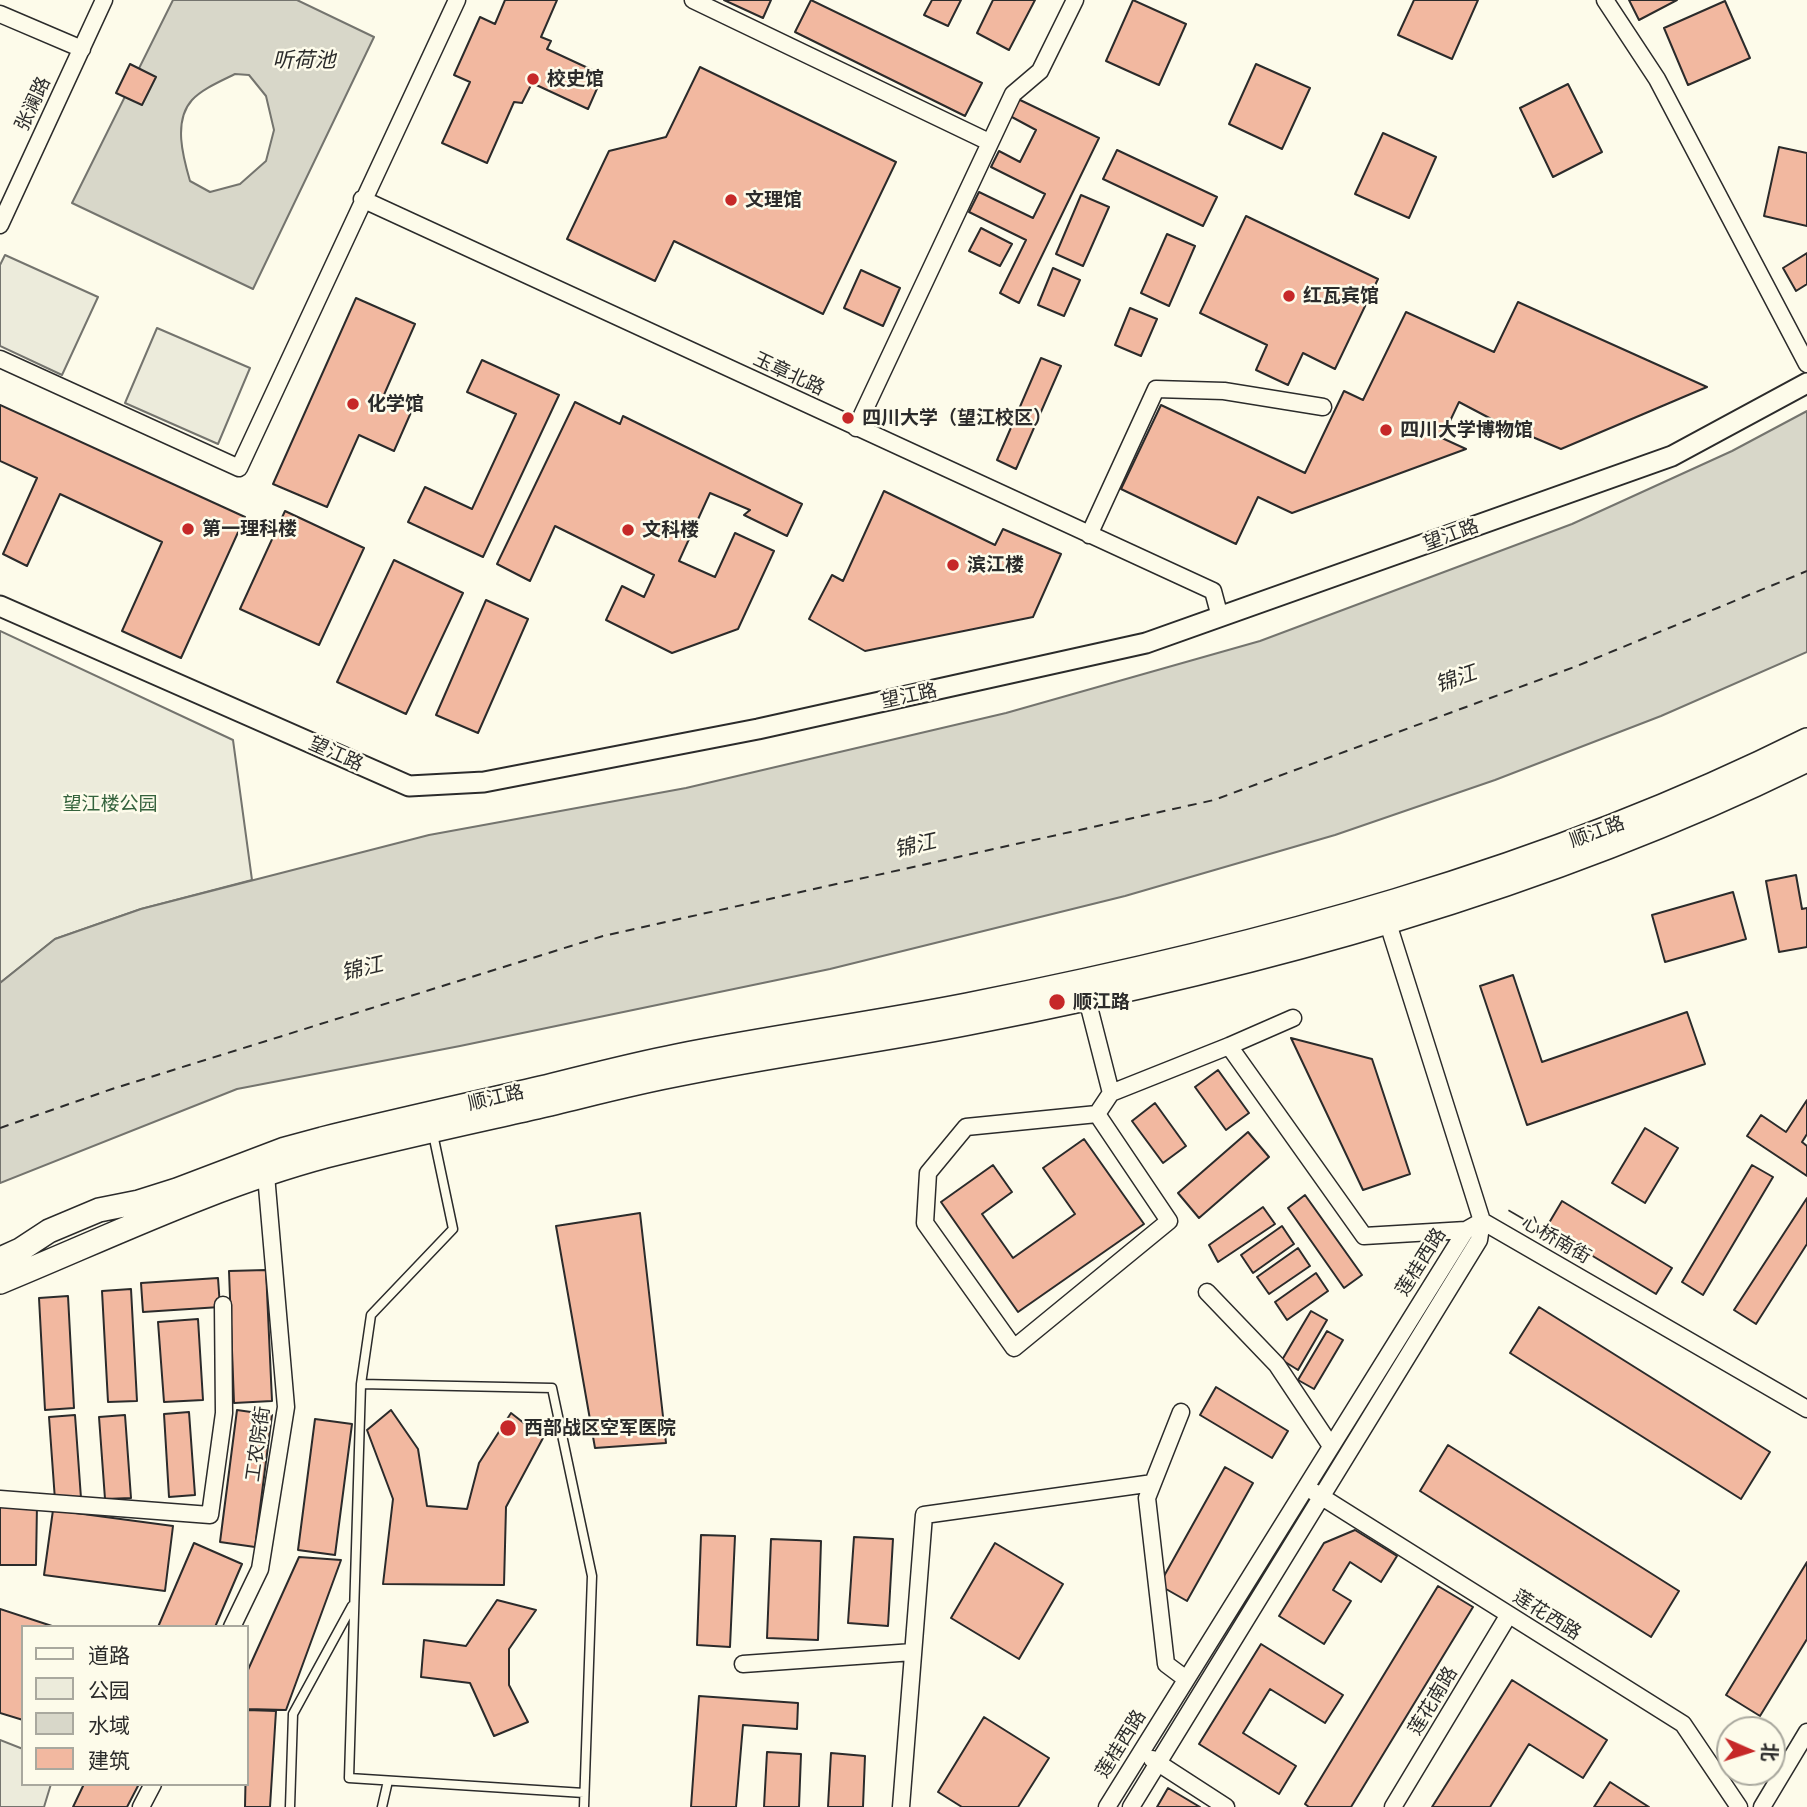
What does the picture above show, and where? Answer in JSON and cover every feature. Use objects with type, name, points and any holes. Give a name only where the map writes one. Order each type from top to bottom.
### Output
[{"type":"main road","name":"顺江路","points":[[0,1282],[183,1206],[326,1156],[679,1074],[885,1039],[1087,999],[1272,955],[1617,826],[1707,788],[1807,740]]},
{"type":"main road","name":"顺江路","points":[[0,1259],[20,1250],[49,1231],[99,1210],[139,1202],[177,1190],[285,1149],[322,1139],[676,1056],[849,1027],[1109,976],[1385,914],[1623,842],[1714,804],[1807,760]]},
{"type":"street","name":"张澜路","points":[[0,225],[104,0]]},
{"type":"street","points":[[0,359],[239,468],[457,0]]},
{"type":"street","points":[[693,0],[989,142]]},
{"type":"street","points":[[856,428],[1013,94],[1040,71],[1075,0]]},
{"type":"street","points":[[1605,0],[1657,79],[1807,364]]},
{"type":"street","points":[[0,14],[82,49]]},
{"type":"street","name":"玉章北路","points":[[362,199],[1213,591],[1220,617]]},
{"type":"street","name":"望江路","points":[[0,606],[410,786],[484,782],[758,729],[1146,643],[1672,456],[1807,383]]},
{"type":"street","points":[[1089,535],[1156,389],[1224,391],[1323,407]]},
{"type":"street","name":"一心桥南街","points":[[1385,914],[1482,1221],[1807,1409]]},
{"type":"street","points":[[1087,999],[1111,1093]]},
{"type":"street","points":[[1097,1114],[1111,1093],[1293,1018]]},
{"type":"street","points":[[1229,1046],[1364,1236],[1466,1230]]},
{"type":"street","points":[[1097,1114],[1169,1221],[1014,1348],[925,1223],[928,1173],[966,1127],[1097,1114]]},
{"type":"street","name":"工农院街","points":[[233,1625],[260,1569],[286,1407],[266,1175]]},
{"type":"street","name":"莲桂西路","points":[[1107,1807],[1466,1230],[1482,1221]]},
{"type":"street","name":"莲桂西路","points":[[1131,1807],[1479,1240],[1482,1221]]},
{"type":"street","points":[[1207,1292],[1277,1365],[1331,1446]]},
{"type":"street","points":[[0,1499],[211,1515],[224,1413],[223,1305]]},
{"type":"street","points":[[1181,1412],[1147,1498],[1166,1664],[1186,1679]]},
{"type":"street","points":[[901,1807],[924,1515],[1153,1483]]},
{"type":"street","name":"莲花西路","points":[[1306,1487],[1683,1724],[1739,1807]]},
{"type":"street","name":"莲花南路","points":[[1393,1807],[1508,1616]]},
{"type":"street","points":[[743,1664],[913,1652]]},
{"type":"street","points":[[1762,1807],[1807,1732]]},
{"type":"street","points":[[1142,1751],[1226,1807]]},
{"type":"street","points":[[141,1807],[152,1786]]},
{"type":"lane","points":[[432,1131],[453,1229],[371,1315],[361,1384],[349,1778],[584,1793]]},
{"type":"lane","points":[[361,1384],[552,1388],[592,1576],[584,1807]]},
{"type":"lane","points":[[290,1807],[293,1714],[353,1604]]},
{"type":"lane","points":[[382,1807],[388,1781]]},
{"type":"green space","points":[[5,255],[98,297],[62,375],[0,346],[0,265]]},
{"type":"green space","points":[[157,328],[250,368],[218,444],[125,403]]},
{"type":"green space","name":"望江楼公园","points":[[0,631],[233,740],[252,880],[141,909],[55,939],[0,983]]},
{"type":"green space","points":[[0,1740],[21,1748],[21,1786],[50,1786],[44,1807],[0,1807]]},
{"type":"water","name":"听荷池","points":[[173,0],[297,0],[374,37],[253,289],[72,203]],"holes":[[[235,74],[249,75],[266,96],[274,130],[266,161],[240,184],[210,192],[190,181],[181,139],[183,118],[192,100],[206,89]]]},
{"type":"water","name":"锦江","points":[[1807,411],[1807,652],[1661,716],[1495,780],[1335,835],[1125,896],[830,969],[237,1089],[0,1183],[0,983],[55,939],[141,909],[429,835],[686,788],[1006,713],[1260,641],[1572,524],[1732,451]]},
{"type":"building","name":"校史馆","points":[[505,0],[557,0],[541,37],[551,41],[547,49],[603,75],[588,109],[532,83],[522,103],[514,102],[487,163],[442,143],[470,82],[454,75],[480,17],[495,24]]},
{"type":"building","points":[[724,0],[771,0],[763,18]]},
{"type":"building","points":[[811,0],[982,83],[965,116],[795,32]]},
{"type":"building","points":[[932,0],[961,0],[948,26],[924,15]]},
{"type":"building","points":[[993,0],[1035,0],[1009,50],[977,33]]},
{"type":"building","points":[[1133,0],[1186,24],[1159,85],[1106,61]]},
{"type":"building","points":[[1414,0],[1478,0],[1452,59],[1398,35]]},
{"type":"building","points":[[1629,0],[1677,0],[1639,20]]},
{"type":"building","points":[[1725,1],[1750,58],[1688,85],[1664,28]]},
{"type":"building","points":[[130,64],[156,77],[142,105],[116,93]]},
{"type":"building","points":[[1256,64],[1310,88],[1282,149],[1229,124]]},
{"type":"building","name":"文理馆","points":[[700,67],[896,162],[823,314],[674,241],[655,281],[567,239],[609,151],[666,137]]},
{"type":"building","points":[[1568,84],[1602,152],[1553,177],[1520,108]]},
{"type":"building","points":[[1018,99],[1099,138],[1019,303],[1000,293],[1026,240],[969,212],[979,192],[1033,218],[1045,194],[991,167],[999,151],[1020,162],[1036,130],[1010,116]]},
{"type":"building","points":[[1383,133],[1436,157],[1409,218],[1355,194]]},
{"type":"building","points":[[1779,147],[1807,153],[1807,226],[1764,216]]},
{"type":"building","points":[[1117,150],[1217,197],[1203,226],[1103,179]]},
{"type":"building","points":[[1081,195],[1109,207],[1083,266],[1056,254]]},
{"type":"building","name":"红瓦宾馆","points":[[1246,216],[1378,279],[1335,369],[1303,353],[1288,385],[1256,370],[1267,345],[1200,313]]},
{"type":"building","points":[[981,228],[1012,244],[1000,266],[969,251]]},
{"type":"building","points":[[1167,234],[1195,246],[1169,306],[1141,293]]},
{"type":"building","points":[[1807,253],[1807,284],[1796,291],[1783,268]]},
{"type":"building","points":[[1053,268],[1080,280],[1064,316],[1038,305]]},
{"type":"building","points":[[861,270],[900,288],[883,326],[844,308]]},
{"type":"building","name":"化学馆","points":[[356,298],[415,324],[383,397],[412,410],[394,451],[359,435],[327,507],[273,484]]},
{"type":"building","name":"四川大学博物馆","points":[[1518,302],[1707,387],[1561,449],[1497,422],[1459,402],[1442,438],[1466,449],[1292,513],[1258,497],[1236,544],[1121,489],[1161,405],[1305,473],[1344,391],[1363,400],[1406,312],[1494,352]]},
{"type":"building","points":[[1130,308],[1157,319],[1141,356],[1115,345]]},
{"type":"building","points":[[1041,358],[1061,366],[1016,469],[997,460]]},
{"type":"building","points":[[482,360],[559,395],[483,557],[408,522],[425,487],[472,509],[516,414],[467,392]]},
{"type":"building","name":"文科楼","points":[[575,402],[620,424],[623,416],[802,504],[787,536],[744,515],[750,510],[710,493],[679,561],[715,577],[735,533],[774,551],[738,629],[672,653],[606,620],[622,586],[644,597],[654,575],[555,526],[530,581],[497,564]]},
{"type":"building","name":"第一理科楼","points":[[0,405],[245,517],[181,658],[122,631],[162,542],[60,494],[27,566],[3,554],[37,478],[0,461]]},
{"type":"building","name":"滨江楼","points":[[884,491],[995,545],[1003,529],[1061,554],[1033,617],[865,651],[809,619],[832,575],[843,581]]},
{"type":"building","points":[[285,511],[364,548],[319,645],[240,609]]},
{"type":"building","points":[[394,560],[463,593],[406,714],[337,682]]},
{"type":"building","points":[[486,600],[528,619],[478,733],[436,715]]},
{"type":"building","points":[[1796,875],[1802,909],[1807,908],[1807,947],[1779,952],[1766,881]]},
{"type":"building","points":[[1733,892],[1746,939],[1665,962],[1652,915]]},
{"type":"building","points":[[1513,975],[1542,1062],[1687,1012],[1705,1064],[1527,1125],[1480,986]]},
{"type":"building","points":[[1291,1038],[1372,1059],[1410,1174],[1363,1190]]},
{"type":"building","points":[[1218,1070],[1249,1113],[1226,1130],[1195,1087]]},
{"type":"building","points":[[1807,1100],[1807,1134],[1802,1142],[1807,1146],[1807,1176],[1747,1136],[1761,1115],[1786,1132]]},
{"type":"building","points":[[1155,1103],[1186,1146],[1163,1163],[1132,1121]]},
{"type":"building","points":[[1645,1128],[1678,1148],[1645,1203],[1612,1183]]},
{"type":"building","points":[[1248,1132],[1269,1157],[1199,1218],[1178,1193]]},
{"type":"building","points":[[1084,1139],[1144,1224],[1018,1312],[941,1202],[993,1165],[1012,1192],[982,1214],[1013,1258],[1075,1214],[1043,1168]]},
{"type":"building","points":[[1752,1165],[1773,1177],[1703,1295],[1682,1282]]},
{"type":"building","points":[[1305,1195],[1362,1275],[1344,1288],[1288,1208]]},
{"type":"building","points":[[1807,1198],[1807,1244],[1756,1324],[1734,1310]]},
{"type":"building","points":[[1562,1201],[1672,1268],[1656,1294],[1546,1228]]},
{"type":"building","points":[[1263,1207],[1275,1224],[1218,1262],[1209,1245]]},
{"type":"building","points":[[640,1213],[666,1443],[595,1448],[556,1226]]},
{"type":"building","points":[[1282,1226],[1294,1244],[1253,1273],[1241,1255]]},
{"type":"building","points":[[1298,1248],[1310,1266],[1269,1294],[1257,1277]]},
{"type":"building","points":[[266,1270],[272,1401],[234,1403],[229,1271]]},
{"type":"building","points":[[1316,1273],[1328,1291],[1287,1320],[1275,1302]]},
{"type":"building","points":[[218,1278],[220,1307],[143,1312],[141,1283]]},
{"type":"building","points":[[131,1289],[137,1401],[108,1402],[102,1291]]},
{"type":"building","points":[[68,1296],[74,1408],[45,1410],[39,1298]]},
{"type":"building","points":[[1539,1307],[1770,1452],[1741,1499],[1510,1353]]},
{"type":"building","points":[[1311,1311],[1327,1320],[1298,1370],[1282,1360]]},
{"type":"building","points":[[198,1319],[203,1400],[164,1402],[158,1322]]},
{"type":"building","points":[[1327,1331],[1343,1340],[1314,1389],[1298,1380]]},
{"type":"building","points":[[1216,1387],[1288,1431],[1272,1458],[1200,1415]]},
{"type":"building","points":[[237,1410],[272,1415],[255,1547],[220,1542]]},
{"type":"building","points":[[391,1410],[418,1449],[427,1506],[467,1509],[479,1463],[511,1413],[543,1438],[506,1507],[504,1585],[383,1584],[393,1499],[367,1430]]},
{"type":"building","points":[[189,1412],[195,1495],[169,1497],[164,1414]]},
{"type":"building","points":[[75,1415],[81,1498],[55,1500],[49,1417]]},
{"type":"building","points":[[125,1415],[131,1498],[105,1499],[99,1417]]},
{"type":"building","points":[[315,1419],[352,1424],[335,1555],[298,1550]]},
{"type":"building","points":[[1448,1445],[1679,1591],[1651,1637],[1420,1491]]},
{"type":"building","points":[[1225,1467],[1253,1483],[1187,1601],[1159,1585]]},
{"type":"building","points":[[0,1504],[37,1504],[36,1565],[0,1565]]},
{"type":"building","points":[[53,1510],[173,1526],[165,1591],[44,1575]]},
{"type":"building","points":[[1355,1530],[1397,1556],[1381,1582],[1350,1562],[1333,1590],[1351,1601],[1324,1644],[1279,1616],[1324,1543]]},
{"type":"building","points":[[701,1535],[735,1536],[730,1647],[697,1645]]},
{"type":"building","points":[[854,1537],[893,1539],[888,1626],[848,1623]]},
{"type":"building","points":[[771,1539],[821,1541],[818,1640],[767,1638]]},
{"type":"building","points":[[194,1543],[242,1564],[216,1625],[159,1625]]},
{"type":"building","points":[[995,1543],[1063,1584],[1019,1659],[951,1618]]},
{"type":"building","points":[[299,1557],[341,1560],[286,1710],[248,1709],[248,1670]]},
{"type":"building","points":[[1807,1562],[1807,1639],[1760,1716],[1726,1695]]},
{"type":"building","points":[[1438,1586],[1473,1607],[1351,1807],[1309,1807],[1305,1804]]},
{"type":"building","points":[[497,1600],[536,1610],[509,1649],[509,1685],[528,1722],[494,1736],[470,1683],[421,1677],[424,1640],[466,1646]]},
{"type":"building","points":[[0,1609],[49,1625],[21,1625],[21,1719],[0,1713]]},
{"type":"building","points":[[1261,1644],[1343,1695],[1325,1723],[1270,1689],[1243,1733],[1296,1766],[1279,1794],[1199,1744]]},
{"type":"building","points":[[1512,1680],[1607,1740],[1583,1778],[1529,1744],[1490,1807],[1432,1807]]},
{"type":"building","points":[[699,1696],[798,1703],[797,1729],[743,1725],[736,1807],[691,1807]]},
{"type":"building","points":[[248,1710],[276,1711],[270,1807],[245,1807],[245,1786],[248,1786]]},
{"type":"building","points":[[984,1717],[1049,1758],[1018,1807],[962,1807],[938,1792]]},
{"type":"building","points":[[767,1752],[801,1754],[799,1807],[764,1807]]},
{"type":"building","points":[[831,1753],[865,1756],[863,1807],[828,1807]]},
{"type":"building","points":[[1610,1782],[1649,1807],[1594,1807]]},
{"type":"building","points":[[83,1786],[138,1786],[127,1807],[73,1807]]},
{"type":"building","points":[[1168,1788],[1200,1807],[1157,1807]]},
{"type":"ferry route","points":[[0,1128],[112,1089],[603,936],[1214,800],[1577,666],[1807,571]]},
{"type":"place","name":"校史馆","points":[[533,79]]},
{"type":"place","name":"文理馆","points":[[731,200]]},
{"type":"place","name":"红瓦宾馆","points":[[1289,296]]},
{"type":"place","name":"化学馆","points":[[353,404]]},
{"type":"place","name":"四川大学（望江校区）","points":[[848,418]]},
{"type":"place","name":"四川大学博物馆","points":[[1386,430]]},
{"type":"place","name":"第一理科楼","points":[[188,529]]},
{"type":"place","name":"文科楼","points":[[628,530]]},
{"type":"place","name":"滨江楼","points":[[953,565]]},
{"type":"place","name":"顺江路","points":[[1057,1002]]},
{"type":"place","name":"西部战区空军医院","points":[[508,1428]]}]
